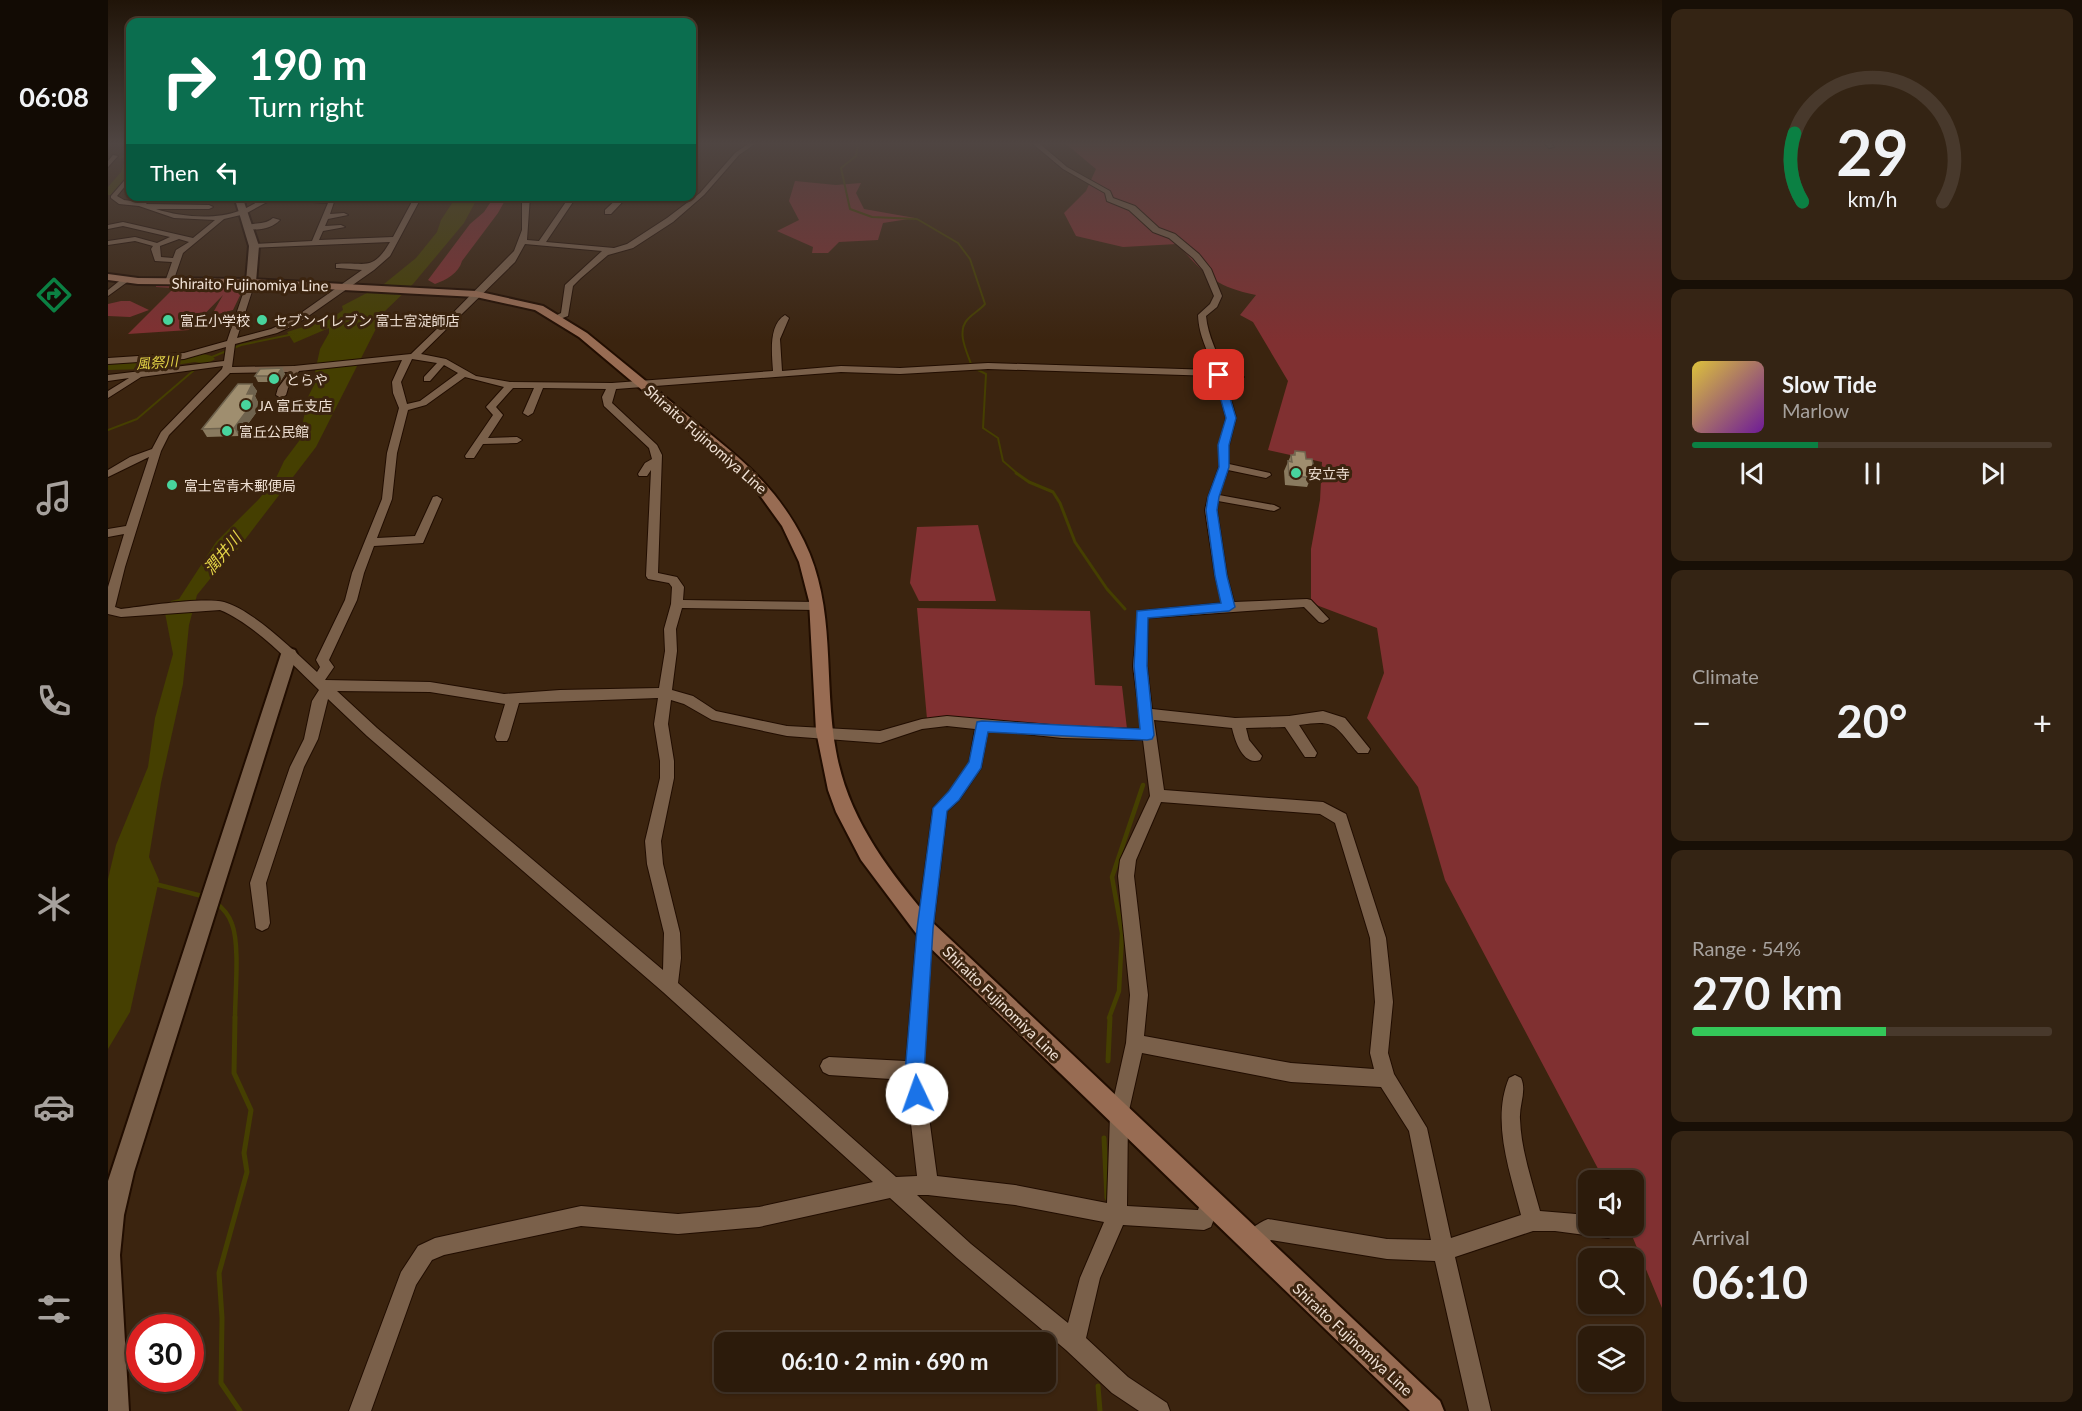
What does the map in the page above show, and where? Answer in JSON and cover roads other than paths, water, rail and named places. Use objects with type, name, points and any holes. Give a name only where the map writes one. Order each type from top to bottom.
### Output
[{"type":"main road","name":"Shiraito Fujinomiya Line","points":[[108,277],[169,282],[250,282],[434,290],[466,306],[520,302],[557,317],[642,383],[753,476],[772,497],[796,537],[807,561],[817,606],[824,734],[830,768],[856,834],[882,877],[925,929],[1252,1244],[1430,1411]]},
{"type":"street","points":[[151,210],[159,214],[223,216]]},
{"type":"street","points":[[169,282],[179,252],[232,210]]},
{"type":"street","points":[[243,210],[254,246],[250,282],[231,344],[228,364],[165,434],[156,450],[108,610],[121,613],[221,606],[237,612],[289,654],[372,732],[669,986],[896,1187],[964,1251],[1074,1342],[1120,1385],[1159,1411]]},
{"type":"street","points":[[315,242],[329,210]]},
{"type":"street","points":[[108,361],[184,356],[274,332],[294,322],[348,286],[386,256],[411,210]]},
{"type":"street","points":[[262,923],[258,883],[297,767],[311,739],[327,667],[322,660],[351,600],[358,573],[387,499],[392,453],[404,408],[396,392],[398,376],[411,357],[512,260],[525,242],[526,210]]},
{"type":"street","points":[[542,242],[564,210]]},
{"type":"street","points":[[525,242],[623,249],[646,238],[682,210]]},
{"type":"street","points":[[1134,210],[1156,230],[1181,243],[1207,269],[1218,296],[1214,305],[1202,315],[1202,325],[1203,334],[1213,351],[1231,418],[1224,445],[1224,466],[1211,510],[1215,543],[1229,607]]},
{"type":"street","points":[[326,217],[344,215]]},
{"type":"street","points":[[118,216],[127,217]]},
{"type":"street","points":[[175,260],[158,259],[155,249],[190,216]]},
{"type":"street","points":[[248,226],[269,226],[276,220]]},
{"type":"street","points":[[108,231],[123,224],[175,231],[195,241]]},
{"type":"street","points":[[321,229],[341,227]]},
{"type":"street","points":[[368,240],[375,228]]},
{"type":"street","points":[[108,243],[135,239],[157,245]]},
{"type":"street","points":[[254,246],[395,239]]},
{"type":"street","points":[[557,317],[565,314],[569,285],[612,250]]},
{"type":"street","points":[[339,266],[371,268]]},
{"type":"street","points":[[108,294],[126,280]]},
{"type":"street","points":[[453,303],[466,306]]},
{"type":"street","points":[[778,375],[776,339],[785,318]]},
{"type":"street","points":[[425,322],[447,324]]},
{"type":"street","points":[[108,378],[228,364],[309,368],[411,357],[443,361],[473,378],[510,385],[612,386],[841,369],[900,371],[988,366],[1218,374],[1239,377]]},
{"type":"street","points":[[427,379],[443,361]]},
{"type":"street","points":[[281,395],[283,388],[297,368]]},
{"type":"street","points":[[404,408],[423,403],[465,373]]},
{"type":"street","points":[[108,395],[138,375]]},
{"type":"street","points":[[470,456],[498,415],[491,407],[510,385]]},
{"type":"street","points":[[528,413],[540,385]]},
{"type":"street","points":[[612,386],[607,397],[607,404],[653,447],[657,460],[652,576],[673,580],[678,587],[677,604],[670,628],[670,651],[661,724],[667,761],[667,778],[653,841],[655,864],[672,933],[673,958],[669,986]]},
{"type":"street","points":[[480,441],[517,440]]},
{"type":"street","points":[[108,474],[156,450]]},
{"type":"street","points":[[643,474],[649,465],[657,460]]},
{"type":"street","points":[[1224,466],[1266,475]]},
{"type":"street","points":[[1213,497],[1274,508]]},
{"type":"street","points":[[371,542],[419,540],[437,499]]},
{"type":"street","points":[[108,533],[131,529]]},
{"type":"street","points":[[1074,1342],[1090,1278],[1117,1215],[1119,1115],[1135,1043],[1139,995],[1125,876],[1128,860],[1156,796],[1140,666],[1142,614],[1307,603],[1323,619]]},
{"type":"street","points":[[677,604],[817,606]]},
{"type":"street","points":[[115,1411],[108,1255],[112,1215],[122,1172],[289,654]]},
{"type":"street","points":[[322,685],[430,687],[485,697],[513,699],[560,695],[664,693],[688,700],[712,715],[734,721],[787,731],[824,734],[880,737],[922,724],[947,721],[982,726],[1147,735]]},
{"type":"street","points":[[502,737],[513,699]]},
{"type":"street","points":[[1145,714],[1238,722],[1289,721],[1323,716],[1340,722],[1363,749]]},
{"type":"street","points":[[1289,721],[1310,753]]},
{"type":"street","points":[[1238,722],[1242,742],[1255,756]]},
{"type":"street","points":[[928,1185],[915,1071],[925,929],[940,808],[954,796],[976,764],[982,726]]},
{"type":"street","points":[[1156,796],[1323,808],[1341,819],[1378,938],[1384,1002],[1379,1053],[1386,1078],[1418,1128],[1443,1251],[1480,1411]]},
{"type":"street","points":[[1135,1043],[1312,1076],[1352,1080],[1386,1078]]},
{"type":"street","points":[[830,1066],[915,1071]]},
{"type":"street","points":[[1515,1084],[1510,1118],[1517,1160],[1533,1221]]},
{"type":"street","points":[[360,1411],[408,1279],[425,1252],[442,1245],[581,1216],[678,1224],[759,1217],[896,1187],[928,1185],[1015,1195],[1117,1215],[1204,1220],[1210,1203]]},
{"type":"street","points":[[1252,1244],[1268,1229],[1387,1249],[1443,1251],[1533,1221],[1578,1224]]},
{"type":"water","name":"潤井川","points":[[448,210],[471,210],[464,223],[413,284],[385,311],[316,447],[237,550],[227,558],[197,595],[189,625],[183,684],[161,783],[149,857],[159,880],[130,1012],[108,1049],[108,879],[116,845],[148,767],[155,718],[173,654],[165,613],[171,601],[179,599],[216,542],[259,499],[276,478],[284,461],[299,441],[308,397],[315,383],[320,349],[329,333],[329,328],[294,343],[287,332],[332,318],[343,310],[342,306],[384,284],[416,258],[437,232]]},
{"type":"waterway","points":[[852,210],[872,217],[917,219],[958,243],[970,259],[985,304],[964,325],[964,344],[972,367],[986,374],[983,428],[998,438],[1003,461],[1018,474]]},
{"type":"waterway","points":[[108,430],[137,419],[207,359],[241,345],[294,334]]},
{"type":"waterway","name":"風祭川","points":[[108,365],[149,364],[195,357],[207,359]]},
{"type":"waterway","points":[[1016,473],[1029,482],[1053,492],[1060,503],[1075,542],[1107,589],[1125,609]]},
{"type":"waterway","points":[[1109,1018],[1119,991],[1122,933],[1112,877],[1143,785]]},
{"type":"waterway","points":[[155,884],[206,897]]},
{"type":"waterway","points":[[215,902],[223,909],[232,924],[236,944],[235,1018]]},
{"type":"waterway","points":[[235,1017],[234,1073],[251,1110],[244,1153],[247,1172],[219,1273],[222,1318],[221,1383],[240,1411]]},
{"type":"waterway","points":[[1108,1061],[1110,1017]]},
{"type":"waterway","points":[[1104,1138],[1107,1198]]},
{"type":"waterway","points":[[1098,1386],[1100,1411]]},
{"type":"place","name":"富丘小学校","points":[[168,320]]},
{"type":"place","name":"セブンイレブン 富士宮淀師店","points":[[262,320]]},
{"type":"place","name":"とらや","points":[[274,379]]},
{"type":"place","name":"JA 富丘支店","points":[[246,405]]},
{"type":"place","name":"富丘公民館","points":[[227,431]]},
{"type":"place","name":"安立寺","points":[[1296,473]]},
{"type":"place","name":"富士宮青木郵便局","points":[[172,485]]}]
